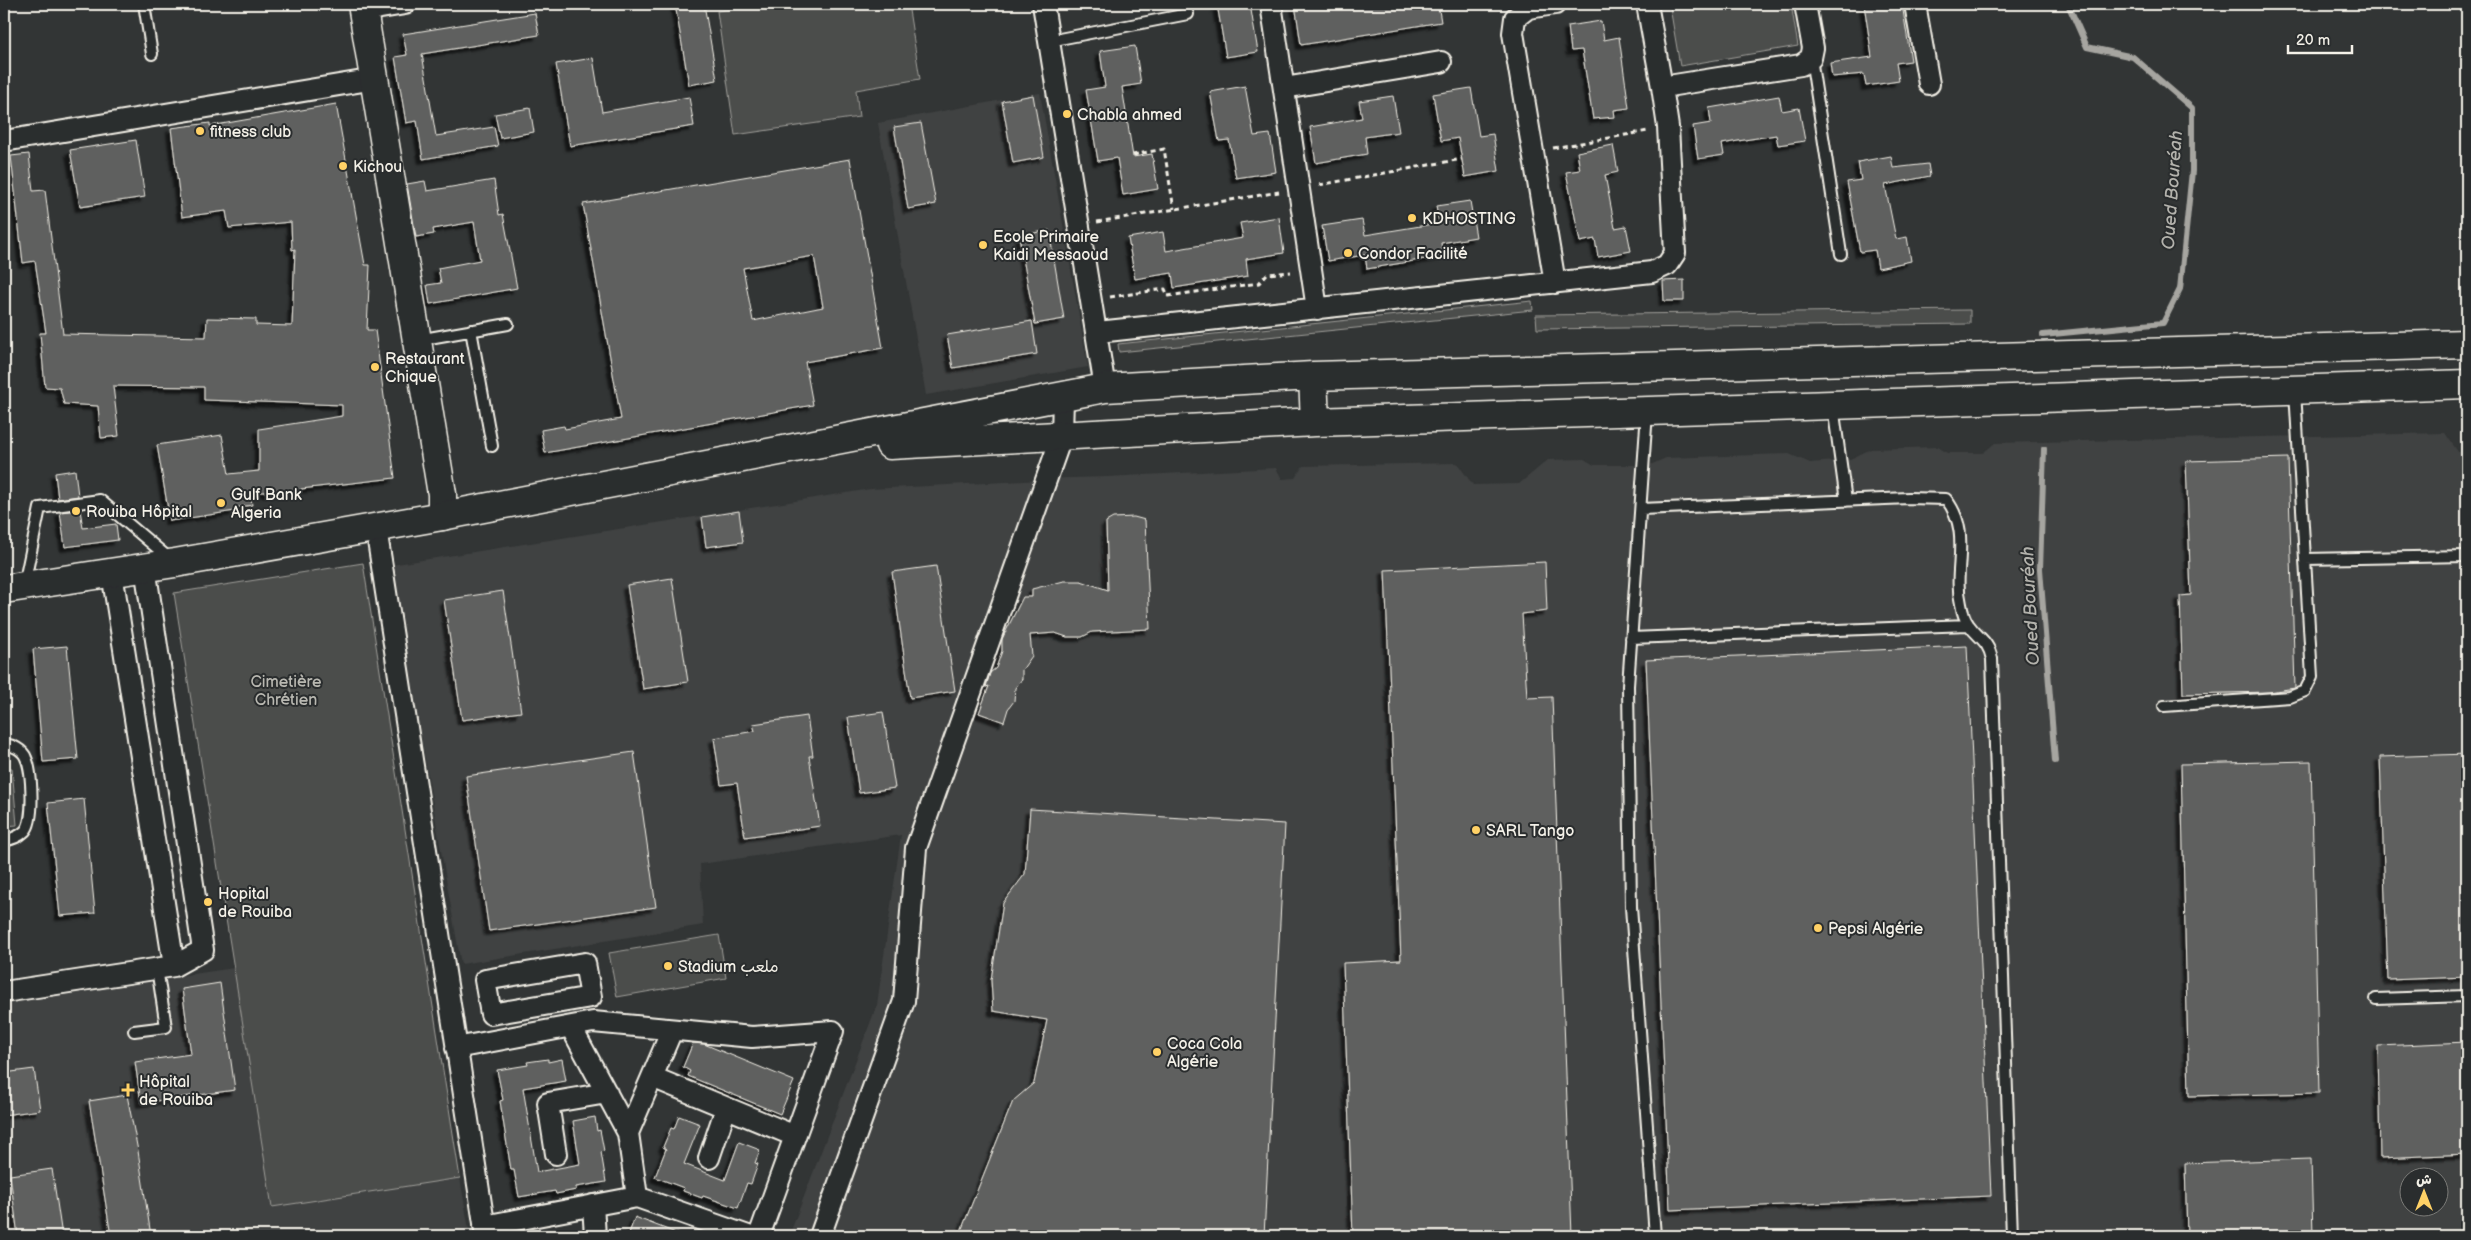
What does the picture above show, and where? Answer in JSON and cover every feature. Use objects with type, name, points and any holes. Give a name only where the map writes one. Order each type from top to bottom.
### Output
[{"type":"main road","points":[[362,7],[442,494],[442,516]]},
{"type":"main road","points":[[14,588],[145,568],[442,516],[1063,398],[1105,388],[1314,376],[2467,344]]},
{"type":"main road","points":[[1314,376],[1316,422]]},
{"type":"main road","points":[[781,452],[1316,422],[2467,384]]},
{"type":"street","points":[[362,7],[405,4]]},
{"type":"street","points":[[1042,4],[1098,332],[1105,388]]},
{"type":"street","points":[[1271,4],[1317,309]]},
{"type":"street","points":[[1555,4],[1528,8],[1515,18],[1513,33],[1555,283]]},
{"type":"street","points":[[1098,332],[1652,272],[1667,265],[1675,252],[1668,127],[1647,4]]},
{"type":"street","points":[[1662,87],[1801,65],[1811,58],[1813,48],[1805,4]]},
{"type":"street","points":[[1915,4],[1929,84]]},
{"type":"street","points":[[1284,88],[1441,62]]},
{"type":"street","points":[[4,141],[375,78]]},
{"type":"street","points":[[820,1236],[904,1002],[916,848],[1062,435],[1063,398]]},
{"type":"street","points":[[376,528],[485,1231],[593,1205],[637,1197],[748,1236]]},
{"type":"street","points":[[4,992],[166,967],[203,950],[145,568]]},
{"type":"street","points":[[112,573],[166,967]]},
{"type":"street","points":[[585,962],[591,996],[491,1014],[485,980],[536,971],[585,962]]},
{"type":"street","points":[[536,971],[548,1031]]},
{"type":"street","points":[[456,1048],[593,1022],[752,1037],[833,1030],[759,1236]]},
{"type":"street","points":[[572,1027],[628,1133],[637,1197]]},
{"type":"street","points":[[628,1133],[672,1030]]},
{"type":"street","points":[[652,1077],[795,1136]]},
{"type":"street","points":[[556,1154],[548,1103],[607,1093]]},
{"type":"street","points":[[709,1158],[726,1108]]},
{"type":"street","points":[[593,1205],[595,1236]]},
{"type":"lane","points":[[144,4],[152,54]]},
{"type":"lane","points":[[1049,41],[1188,14]]},
{"type":"lane","points":[[1811,58],[1841,254]]},
{"type":"lane","points":[[417,340],[508,324]]},
{"type":"lane","points":[[471,330],[492,446]]},
{"type":"lane","points":[[2164,706],[2290,698],[2305,692],[2312,677],[2295,390]]},
{"type":"lane","points":[[1833,406],[1846,501]]},
{"type":"lane","points":[[1647,411],[1628,686],[1630,907],[1654,1236]]},
{"type":"lane","points":[[1640,509],[1909,498],[1946,500],[1956,512],[1960,528],[1960,602],[1968,624],[1989,646],[1992,659],[2012,1236]]},
{"type":"lane","points":[[14,588],[40,508],[100,500],[174,563]]},
{"type":"lane","points":[[2305,559],[2467,556]]},
{"type":"lane","points":[[1630,638],[1968,624]]},
{"type":"lane","points":[[4,745],[8,744],[22,751],[27,759],[32,813],[26,830],[15,838],[4,841]]},
{"type":"lane","points":[[134,1031],[166,1027],[166,967]]},
{"type":"lane","points":[[2376,999],[2467,996]]},
{"type":"path","points":[[1534,151],[1668,127]]},
{"type":"path","points":[[1133,155],[1164,149],[1174,209]]},
{"type":"path","points":[[1080,225],[1299,189],[1462,159]]},
{"type":"path","points":[[1092,299],[1165,289],[1168,296],[1259,283],[1267,274],[1311,269]]},
{"type":"shaded area","name":"Ecole Primaire Kaidi Messaoud","points":[[1040,93],[1088,367],[926,395],[878,123]]},
{"type":"shaded area","points":[[2445,433],[2458,452],[2467,452],[2467,1236],[789,1236],[877,1005],[901,835],[700,864],[703,925],[461,964],[391,565],[871,489],[1276,468],[1282,479],[1295,478],[1303,466],[1457,463],[1473,485],[1519,484],[1548,460],[1584,459],[1594,465],[1650,465],[1666,458],[1789,454],[1810,463],[1848,460],[1871,449],[1938,447],[1947,453],[1983,453],[1995,443]]},
{"type":"shaded area","name":"Hôpital de Rouiba","points":[[234,968],[272,1207],[460,1178],[470,1236],[4,1236],[4,1002]]},
{"type":"green space","points":[[770,4],[908,4],[920,79],[856,90],[859,117],[735,135],[717,11]]},
{"type":"green space","points":[[1689,4],[1791,4],[1798,46],[1680,66],[1670,7]]},
{"type":"green space","points":[[1532,301],[1533,310],[1119,352],[1118,344]]},
{"type":"green space","points":[[1970,310],[1970,324],[1537,329],[1536,315]]},
{"type":"green space","name":"Cimetière Chrétien","points":[[363,563],[460,1178],[272,1207],[174,593]]},
{"type":"green space","points":[[4,768],[12,768],[17,825],[4,826]]},
{"type":"green space","name":"Stadium ملعب","points":[[719,935],[726,978],[617,997],[609,953]]},
{"type":"building","points":[[675,4],[704,4],[717,80],[689,85]]},
{"type":"building","points":[[1217,4],[1250,4],[1258,52],[1226,57]]},
{"type":"building","points":[[1295,4],[1438,4],[1441,22],[1301,45]]},
{"type":"building","points":[[1864,4],[1902,4],[1911,61],[1896,63],[1899,81],[1866,86],[1864,74],[1832,77],[1830,63],[1872,57]]},
{"type":"building","points":[[535,13],[539,35],[422,54],[436,136],[494,127],[498,146],[423,159],[417,121],[406,123],[395,57],[407,55],[403,34]]},
{"type":"building","points":[[1601,21],[1604,40],[1619,37],[1629,108],[1614,110],[1615,117],[1593,119],[1582,50],[1571,51],[1568,26]]},
{"type":"building","points":[[1135,46],[1141,84],[1122,87],[1133,157],[1152,154],[1158,189],[1123,195],[1117,158],[1098,161],[1086,90],[1105,87],[1100,51]]},
{"type":"building","points":[[593,58],[602,112],[689,97],[694,126],[570,146],[556,64]]},
{"type":"building","points":[[1245,86],[1254,136],[1270,134],[1276,172],[1236,178],[1229,140],[1219,141],[1210,92]]},
{"type":"building","points":[[1471,88],[1479,136],[1493,134],[1499,171],[1465,177],[1458,138],[1441,141],[1433,94]]},
{"type":"building","points":[[1033,95],[1044,157],[1013,163],[1002,101]]},
{"type":"building","points":[[1393,96],[1399,132],[1365,137],[1367,154],[1316,163],[1310,127],[1362,118],[1359,101]]},
{"type":"building","points":[[1779,96],[1782,111],[1799,108],[1805,141],[1778,145],[1776,135],[1738,141],[1722,144],[1724,155],[1698,159],[1693,126],[1711,123],[1709,108]]},
{"type":"building","points":[[336,104],[365,265],[370,265],[367,330],[375,330],[395,478],[301,489],[301,492],[250,492],[252,505],[234,508],[235,511],[170,521],[157,445],[222,435],[229,474],[259,471],[259,429],[342,416],[342,405],[204,400],[204,387],[113,386],[119,436],[101,438],[98,406],[64,404],[60,388],[45,387],[40,333],[46,333],[35,261],[23,263],[11,156],[29,154],[33,191],[45,190],[63,334],[206,337],[207,318],[256,319],[256,325],[292,326],[295,249],[292,250],[291,222],[229,228],[226,211],[182,217],[171,128],[210,123],[210,126]]},
{"type":"building","points":[[530,108],[534,132],[500,138],[495,114]]},
{"type":"building","points":[[921,123],[936,204],[908,209],[894,127]]},
{"type":"building","points":[[136,140],[145,197],[80,207],[70,150]]},
{"type":"building","points":[[1613,145],[1618,172],[1605,175],[1615,228],[1626,226],[1631,251],[1598,257],[1595,239],[1580,242],[1566,172],[1580,170],[1577,152]]},
{"type":"building","points":[[1891,156],[1893,168],[1928,164],[1930,176],[1885,185],[1896,239],[1907,237],[1911,261],[1878,268],[1875,250],[1860,252],[1847,182],[1861,180],[1858,162]]},
{"type":"building","points":[[850,159],[883,348],[805,362],[813,405],[545,453],[541,430],[564,426],[565,429],[621,419],[583,204]],"holes":[[[814,256],[823,307],[753,321],[743,268]]]},
{"type":"building","points":[[494,180],[499,215],[503,214],[517,288],[430,304],[427,285],[441,283],[438,268],[480,260],[474,222],[433,229],[434,234],[416,237],[407,184],[425,181],[427,191]]},
{"type":"building","points":[[1470,201],[1476,237],[1441,243],[1443,256],[1367,269],[1365,255],[1328,261],[1322,226],[1362,220],[1365,235],[1439,223],[1436,206]]},
{"type":"building","points":[[1279,217],[1284,253],[1246,259],[1248,276],[1174,288],[1172,273],[1135,279],[1128,238],[1163,232],[1166,251],[1243,238],[1240,223]]},
{"type":"building","points":[[1049,230],[1064,319],[1035,324],[1019,236]]},
{"type":"building","points":[[1684,280],[1684,301],[1664,301],[1663,281]]},
{"type":"building","points":[[1032,321],[1037,354],[953,368],[947,335]]},
{"type":"building","points":[[2288,458],[2295,688],[2269,692],[2183,694],[2180,596],[2191,595],[2186,461]]},
{"type":"building","points":[[75,470],[78,496],[58,499],[55,473]]},
{"type":"building","points":[[80,510],[83,528],[116,524],[118,540],[65,547],[60,512]]},
{"type":"building","points":[[739,511],[743,542],[706,547],[702,517]]},
{"type":"building","points":[[1134,517],[1145,520],[1150,629],[1092,632],[1082,637],[1067,637],[1055,633],[1030,635],[1032,656],[1022,670],[1022,679],[1015,688],[1014,701],[1008,709],[1004,722],[979,713],[989,686],[986,687],[990,673],[996,668],[1002,651],[1002,639],[1023,597],[1032,597],[1032,589],[1064,581],[1081,581],[1108,590],[1106,522],[1113,518]]},
{"type":"building","name":"SARL Tango","points":[[1545,562],[1547,611],[1522,614],[1527,698],[1552,697],[1572,1236],[1353,1236],[1343,963],[1401,960],[1385,570]]},
{"type":"building","points":[[936,566],[955,691],[910,698],[892,572]]},
{"type":"building","points":[[672,578],[688,682],[643,689],[627,585]]},
{"type":"building","points":[[503,591],[521,712],[462,720],[444,600]]},
{"type":"building","points":[[67,646],[78,759],[43,762],[33,649]]},
{"type":"building","name":"Pepsi Algérie","points":[[1967,646],[1991,1196],[1670,1210],[1646,660]]},
{"type":"building","points":[[883,712],[895,788],[859,793],[848,717]]},
{"type":"building","points":[[807,716],[813,756],[809,756],[820,826],[745,837],[737,783],[721,785],[714,738],[755,731],[753,724]]},
{"type":"building","points":[[634,752],[656,907],[489,931],[466,776]]},
{"type":"building","points":[[2467,754],[2467,977],[2388,980],[2380,757]]},
{"type":"building","points":[[2311,761],[2319,1093],[2189,1096],[2181,764]]},
{"type":"building","points":[[84,799],[95,913],[60,916],[48,803]]},
{"type":"building","name":"Coca Cola Algérie","points":[[1030,809],[1285,824],[1264,1236],[959,1236],[1013,1101],[1034,1083],[1047,1020],[993,1011],[991,980],[1003,903],[1025,874]]},
{"type":"building","points":[[220,983],[235,1090],[141,1103],[135,1062],[191,1054],[182,989]]},
{"type":"building","points":[[2467,1042],[2467,1154],[2380,1158],[2378,1046]]},
{"type":"building","points":[[693,1043],[704,1044],[794,1081],[780,1114],[688,1076],[690,1071],[683,1067]]},
{"type":"building","points":[[548,1059],[548,1062],[562,1059],[566,1081],[523,1088],[537,1172],[580,1164],[573,1121],[595,1117],[597,1131],[600,1130],[604,1151],[601,1152],[606,1182],[576,1187],[576,1190],[556,1194],[555,1191],[519,1197],[514,1170],[511,1170],[500,1101],[503,1100],[497,1070],[528,1065],[527,1062]]},
{"type":"building","points":[[34,1069],[40,1110],[4,1115],[4,1073]]},
{"type":"building","points":[[127,1095],[151,1236],[111,1236],[89,1101]]},
{"type":"building","points":[[679,1116],[700,1124],[684,1164],[725,1180],[739,1142],[760,1150],[755,1163],[758,1164],[751,1184],[747,1183],[738,1208],[683,1191],[684,1188],[655,1177],[666,1149],[663,1147],[671,1128],[674,1129]]},
{"type":"building","points":[[2311,1159],[2313,1236],[2187,1236],[2185,1163]]},
{"type":"building","points":[[52,1169],[62,1236],[18,1236],[10,1175]]},
{"type":"building","points":[[635,1217],[681,1235],[681,1236],[628,1236]]},
{"type":"waterway","name":"Oued Bouréah","points":[[2043,335],[2163,323],[2180,289],[2192,171],[2192,108],[2133,57],[2087,47],[2068,4]]},
{"type":"waterway","name":"Oued Bouréah","points":[[2044,449],[2040,569],[2055,761]]},
{"type":"place","name":"Chabla ahmed","points":[[1067,114]]},
{"type":"place","name":"fitness club","points":[[200,131]]},
{"type":"place","name":"Kichou","points":[[343,166]]},
{"type":"place","name":"KDHOSTING","points":[[1412,218]]},
{"type":"place","name":"Ecole Primaire Kaidi Messaoud","points":[[983,245]]},
{"type":"place","name":"Condor Facilité","points":[[1348,253]]},
{"type":"place","name":"Restaurant Chique","points":[[375,367]]},
{"type":"place","name":"Gulf Bank Algeria","points":[[221,503]]},
{"type":"place","name":"Rouiba Hôpital","points":[[76,511]]},
{"type":"place","name":"SARL Tango","points":[[1476,830]]},
{"type":"place","name":"Hopital de Rouiba","points":[[208,902]]},
{"type":"place","name":"Pepsi Algérie","points":[[1818,928]]},
{"type":"place","name":"Stadium ملعب","points":[[668,966]]},
{"type":"place","name":"Coca Cola Algérie","points":[[1157,1052]]},
{"type":"place","name":"Hôpital de Rouiba","points":[[128,1090]]}]
